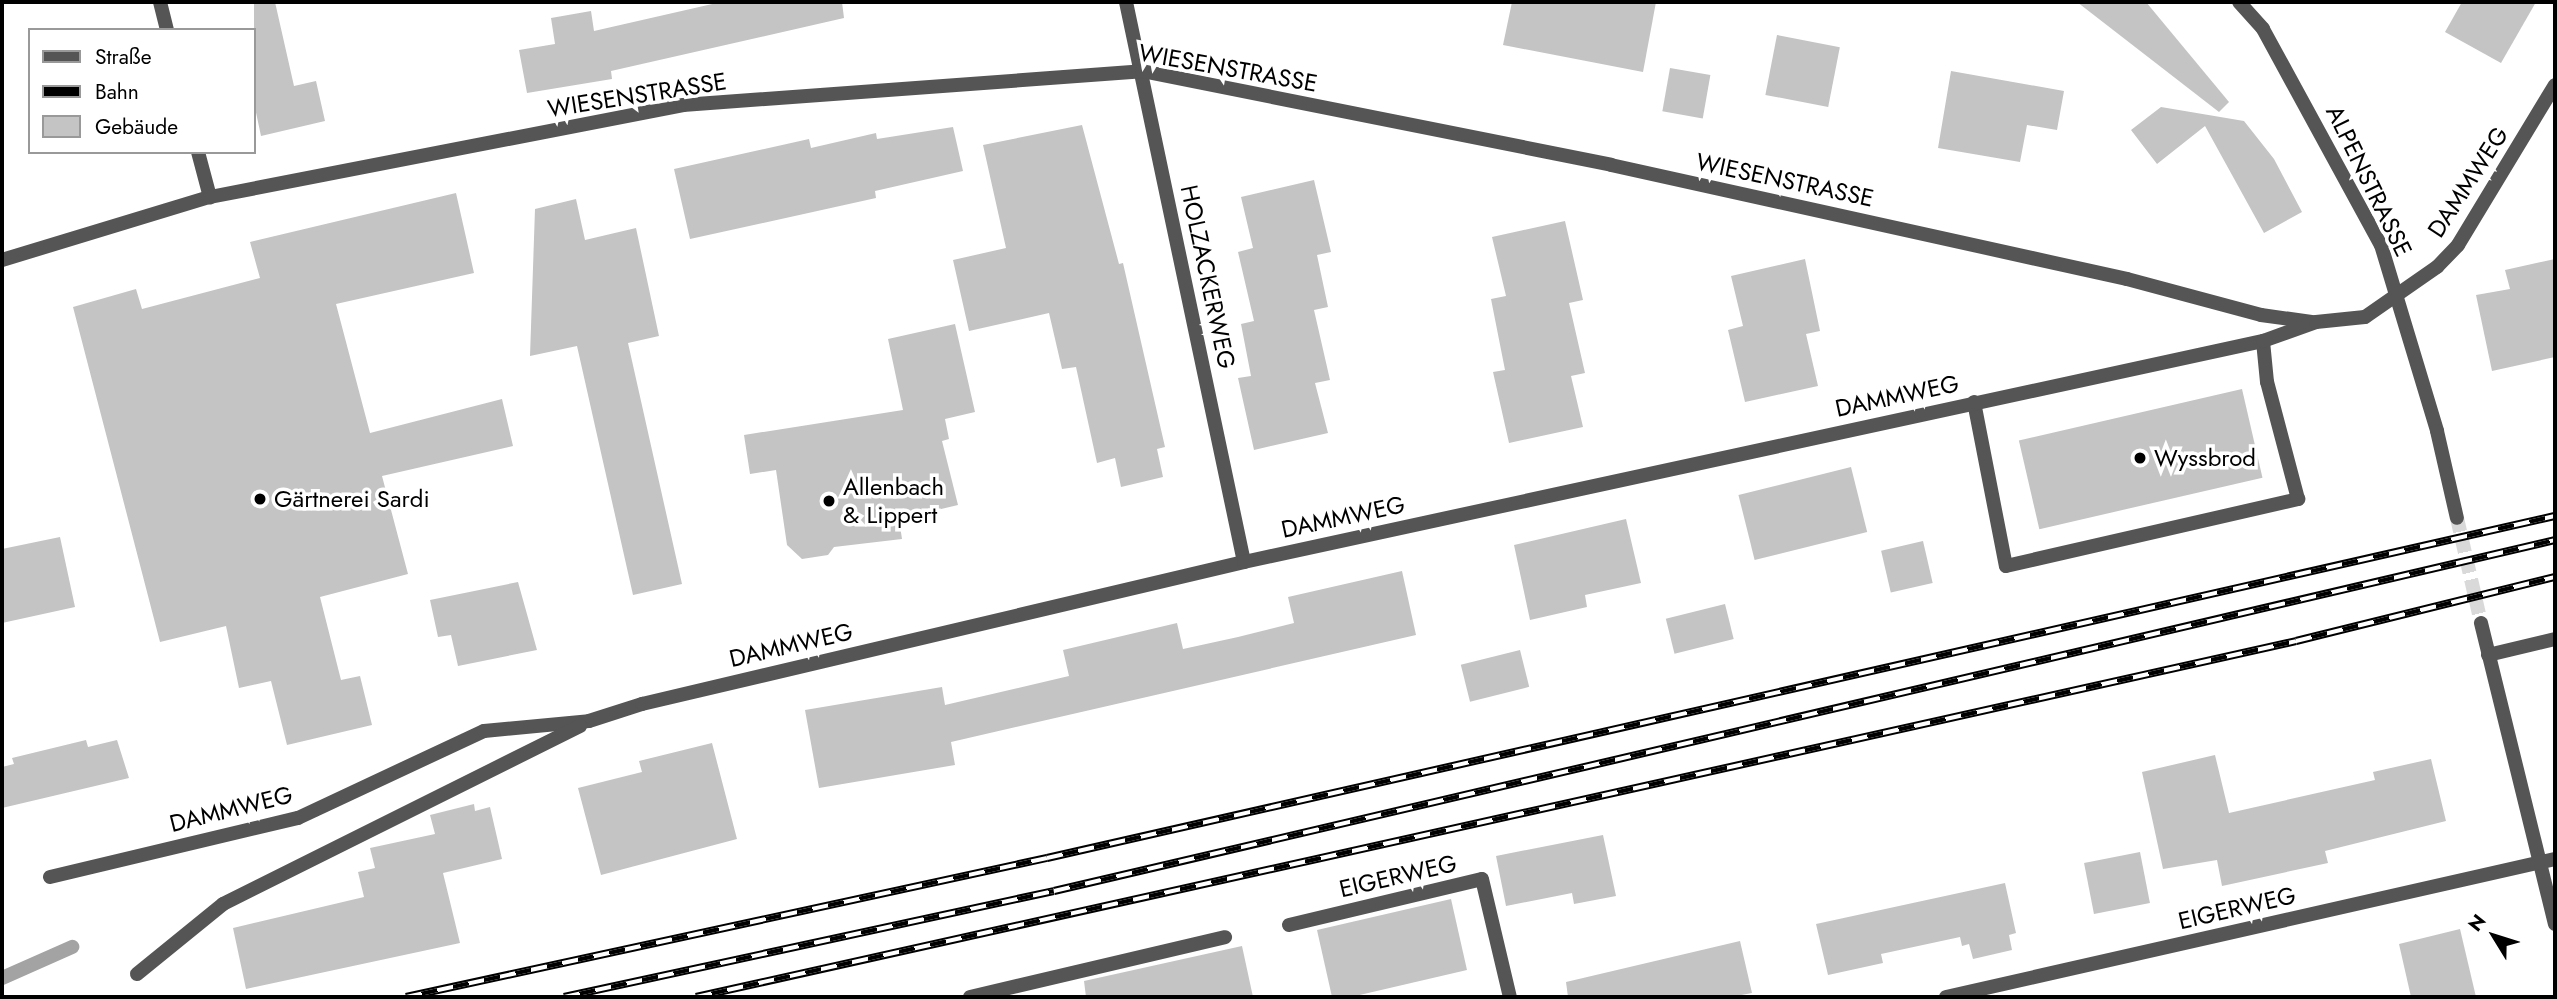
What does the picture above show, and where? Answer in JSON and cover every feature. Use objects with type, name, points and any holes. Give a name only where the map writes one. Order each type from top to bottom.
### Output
[{"type":"street","points":[[160,2],[166,28]]},
{"type":"street","name":"HOLZACKERWEG","points":[[1126,2],[1244,562]]},
{"type":"street","name":"ALPENSTRASSE","points":[[2239,2],[2263,29],[2381,245],[2437,431],[2456,518]]},
{"type":"street","name":"WIESENSTRASSE","points":[[2,260],[210,197],[683,105],[1142,72],[1611,165],[2127,279],[2261,315],[2316,322]]},
{"type":"street","name":"DAMMWEG","points":[[50,877],[298,818],[484,731],[589,721],[642,704],[1244,562],[2263,341],[2316,322],[2365,317],[2397,298],[2458,245],[2555,85]]},
{"type":"street","points":[[199,154],[210,197]]},
{"type":"street","points":[[1974,402],[2006,566],[2298,499],[2267,383],[2263,341]]},
{"type":"street","points":[[2481,623],[2537,862],[2555,924]]},
{"type":"street","points":[[2488,655],[2555,639]]},
{"type":"street","points":[[137,974],[223,904],[589,721]]},
{"type":"street","name":"EIGERWEG","points":[[1946,997],[2555,859]]},
{"type":"street","name":"EIGERWEG","points":[[1289,925],[1482,879],[1510,997]]},
{"type":"street","points":[[970,997],[1225,937]]},
{"type":"building","points":[[254,2],[275,2],[294,86],[316,81],[325,121],[261,136],[256,112]]},
{"type":"building","points":[[721,2],[842,2],[844,18],[611,71],[612,79],[527,93],[519,50],[555,44],[551,18],[591,11],[594,31]]},
{"type":"building","points":[[1512,2],[1656,2],[1643,72],[1503,45]]},
{"type":"building","points":[[2077,2],[2146,2],[2229,102],[2219,112]]},
{"type":"building","points":[[2462,2],[2536,2],[2501,63],[2445,32]]},
{"type":"building","points":[[1777,35],[1840,47],[1828,107],[1765,95]]},
{"type":"building","points":[[1670,68],[1710,75],[1703,118],[1662,111]]},
{"type":"building","points":[[1951,71],[2064,91],[2057,130],[2027,125],[2020,162],[1938,148]]},
{"type":"building","points":[[2161,107],[2244,121],[2274,159],[2302,212],[2264,233],[2205,126],[2157,164],[2131,130]]},
{"type":"building","points":[[1082,125],[1119,264],[1123,263],[1165,447],[1157,449],[1163,477],[1121,487],[1115,458],[1097,463],[1076,367],[1062,369],[1049,313],[969,331],[953,260],[1006,248],[983,145]]},
{"type":"building","points":[[953,127],[963,171],[875,191],[876,198],[690,239],[674,169],[809,139],[811,148],[876,133],[877,139]]},
{"type":"building","points":[[1314,180],[1331,252],[1317,255],[1328,307],[1314,310],[1330,380],[1315,383],[1328,433],[1254,450],[1238,378],[1251,376],[1241,324],[1254,321],[1238,252],[1253,248],[1241,197]]},
{"type":"building","points":[[456,193],[474,273],[336,304],[370,433],[502,399],[513,446],[382,476],[408,574],[320,597],[341,680],[360,676],[372,725],[287,745],[271,681],[239,688],[226,626],[160,642],[73,307],[136,289],[142,309],[260,278],[250,242]]},
{"type":"building","points":[[576,199],[585,240],[636,228],[659,336],[628,343],[682,584],[633,595],[577,346],[530,356],[535,209]]},
{"type":"building","points":[[1565,221],[1583,300],[1569,303],[1585,373],[1571,376],[1583,427],[1509,443],[1493,372],[1505,370],[1491,299],[1506,296],[1492,237]]},
{"type":"building","points":[[1805,259],[1820,331],[1806,334],[1818,386],[1745,402],[1728,330],[1743,326],[1731,276]]},
{"type":"building","points":[[2555,259],[2555,357],[2492,371],[2476,295],[2510,289],[2505,270]]},
{"type":"building","points":[[955,324],[975,412],[945,419],[949,439],[942,441],[958,505],[899,519],[902,539],[834,547],[828,555],[802,559],[787,545],[776,470],[750,474],[744,435],[903,410],[888,339]]},
{"type":"building","name":"Wyssbrod","points":[[2242,389],[2262,478],[2039,529],[2019,441]]},
{"type":"building","points":[[1851,467],[1867,532],[1755,560],[1738,495]]},
{"type":"building","points":[[1626,519],[1641,583],[1585,595],[1587,607],[1530,620],[1514,545]]},
{"type":"building","points":[[60,537],[75,607],[2,623],[2,549]]},
{"type":"building","points":[[1923,541],[1933,583],[1891,593],[1881,551]]},
{"type":"building","points":[[1402,571],[1416,635],[951,742],[955,765],[819,788],[805,710],[942,687],[945,705],[1069,676],[1063,650],[1177,623],[1183,649],[1238,637],[1294,623],[1288,597]]},
{"type":"building","points":[[518,582],[537,650],[458,666],[451,635],[438,637],[430,600]]},
{"type":"building","points":[[1725,604],[1734,639],[1675,654],[1666,619]]},
{"type":"building","points":[[1520,650],[1529,687],[1470,702],[1461,665]]},
{"type":"building","points":[[86,740],[88,747],[117,740],[129,778],[2,808],[2,767],[14,764],[12,758]]},
{"type":"building","points":[[712,743],[737,839],[601,875],[578,788],[642,772],[639,761]]},
{"type":"building","points":[[2215,755],[2229,813],[2375,780],[2373,772],[2431,759],[2446,821],[2325,851],[2328,863],[2222,886],[2217,860],[2163,869],[2142,772]]},
{"type":"building","points":[[474,804],[475,811],[490,807],[502,859],[443,873],[460,943],[246,989],[233,928],[364,897],[358,872],[375,868],[370,848],[435,834],[430,815]]},
{"type":"building","points":[[1603,835],[1616,896],[1574,904],[1572,893],[1506,906],[1496,856]]},
{"type":"building","points":[[2140,852],[2150,903],[2094,914],[2084,863]]},
{"type":"building","points":[[2005,883],[2016,933],[2009,935],[2012,950],[1973,959],[1969,944],[1962,946],[1960,937],[1881,954],[1883,963],[1828,975],[1816,924]]},
{"type":"building","points":[[1451,899],[1467,970],[1351,997],[1332,997],[1317,930]]},
{"type":"building","points":[[2460,929],[2476,997],[2411,997],[2399,944]]},
{"type":"building","points":[[1740,941],[1752,993],[1731,997],[1568,997],[1566,982]]},
{"type":"building","points":[[1242,946],[1253,997],[1086,997],[1084,981]]},
{"type":"waterway","points":[[2,978],[72,947]]},
{"type":"tunnel","points":[[2457,518],[2481,623]]},
{"type":"railway","points":[[406,997],[1047,858],[2555,516]]},
{"type":"railway","points":[[564,997],[1054,891],[2555,540]]},
{"type":"railway","points":[[696,997],[2296,641],[2555,577]]},
{"type":"place","name":"Wyssbrod","points":[[2140,458]]},
{"type":"place","name":"Gärtnerei Sardi","points":[[260,499]]},
{"type":"place","name":"Allenbach & Lippert","points":[[829,501]]}]
